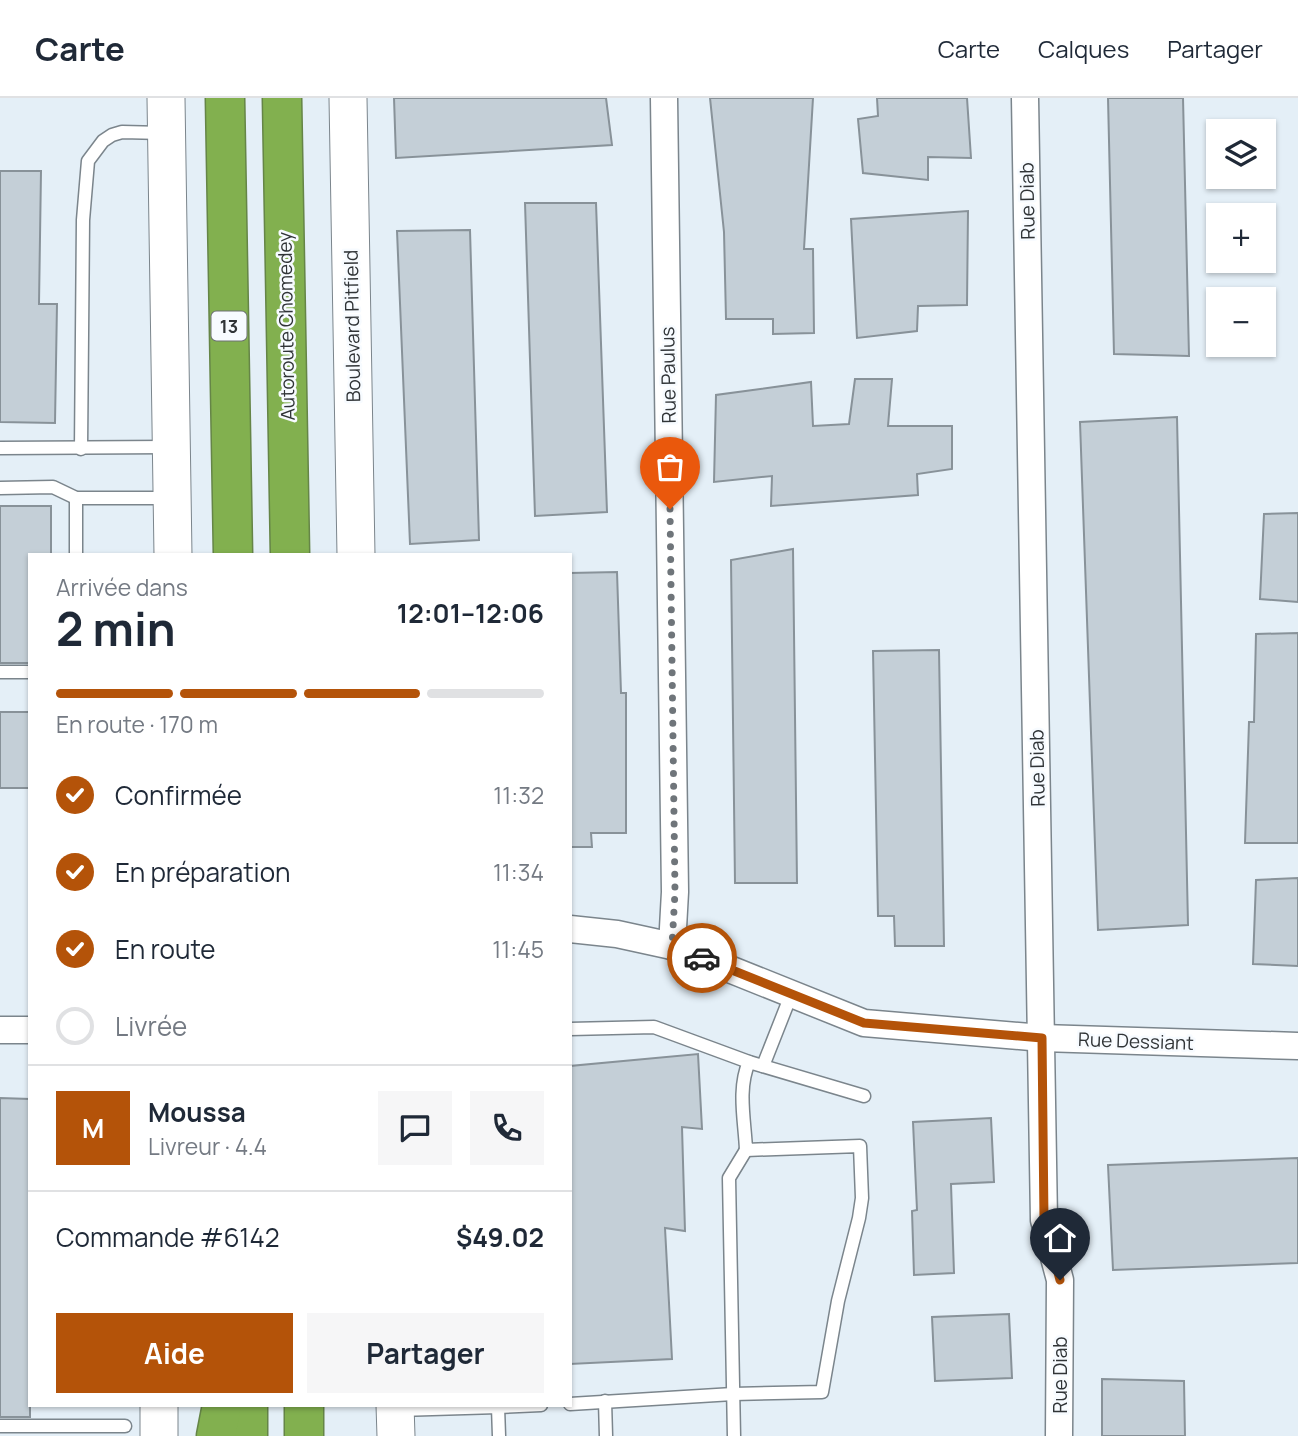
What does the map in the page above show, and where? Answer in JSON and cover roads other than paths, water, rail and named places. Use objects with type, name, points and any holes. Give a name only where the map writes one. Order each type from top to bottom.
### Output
[{"type":"highway","name":"13","points":[[225,98],[233,553]]},
{"type":"highway","name":"Autoroute Chomedey","points":[[282,98],[290,553]]},
{"type":"highway","points":[[216,1436],[222,1407]]},
{"type":"highway","points":[[248,1407],[248,1436]]},
{"type":"main road","name":"Boulevard Pitfield","points":[[348,98],[356,553]]},
{"type":"main road","points":[[166,115],[173,553]]},
{"type":"main road","points":[[142,1431],[158,1407]]},
{"type":"street","name":"Rue Paulus","points":[[664,98],[675,892],[672,946]]},
{"type":"street","name":"Rue Diab","points":[[1025,98],[1044,1220],[1060,1280],[1059,1436]]},
{"type":"street","name":"Rue Dessiant","points":[[572,929],[617,934],[672,946],[864,1023],[1042,1038],[1298,1046]]},
{"type":"street","points":[[0,1030],[28,1030]]},
{"type":"lane","points":[[81,449],[85,170],[88,161],[103,141],[112,135],[166,115]]},
{"type":"lane","points":[[0,448],[172,447]]},
{"type":"lane","points":[[0,488],[53,487],[76,498],[172,498]]},
{"type":"lane","points":[[76,498],[76,553]]},
{"type":"lane","points":[[0,672],[28,672]]},
{"type":"lane","points":[[762,1066],[792,995]]},
{"type":"lane","points":[[572,1029],[654,1027],[749,1062],[864,1096]]},
{"type":"lane","points":[[734,1436],[729,1178],[746,1150],[743,1079],[749,1062]]},
{"type":"lane","points":[[572,1404],[733,1394],[822,1392],[838,1301],[859,1218],[862,1198],[860,1146],[746,1150]]},
{"type":"lane","points":[[605,1401],[606,1436]]},
{"type":"lane","points":[[395,1417],[512,1407]]},
{"type":"lane","points":[[498,1408],[499,1436]]},
{"type":"lane","points":[[1,1429],[142,1431]]}]
